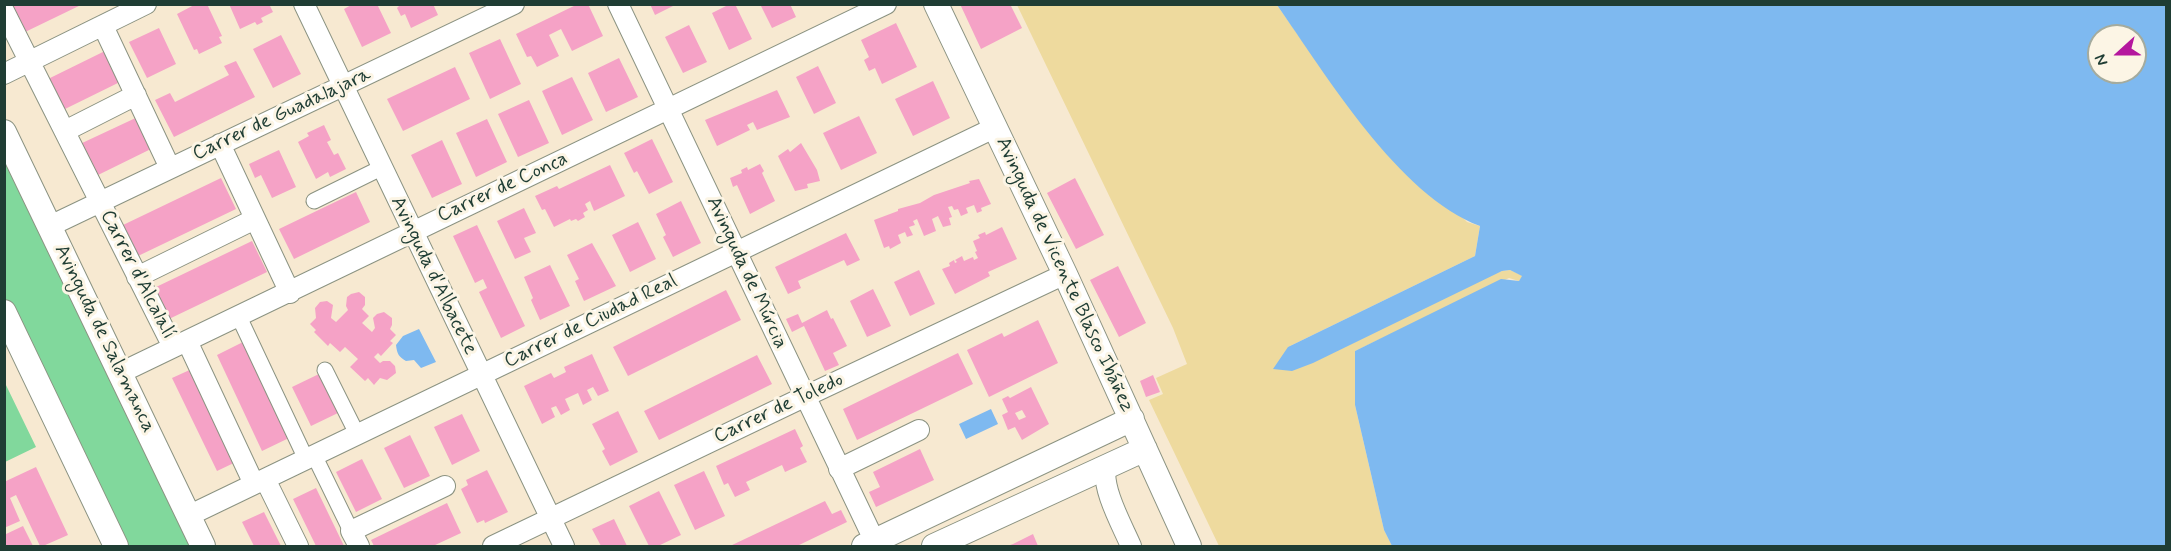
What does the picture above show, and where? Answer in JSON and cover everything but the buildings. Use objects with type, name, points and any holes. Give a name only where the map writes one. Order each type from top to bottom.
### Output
[{"type":"street","points":[[4,74],[146,4]]},
{"type":"street","name":"Avinguda d'Albacete","points":[[304,4],[564,546]]},
{"type":"street","name":"Carrer de Guadalajara","points":[[50,226],[514,4]]},
{"type":"street","name":"Avinguda de Múrcia","points":[[618,4],[839,469],[872,545]]},
{"type":"street","name":"Carrer de Conca","points":[[120,373],[886,4]]},
{"type":"street","name":"Avinguda de Vicente Blasco Ibáñez","points":[[936,4],[1065,274],[1189,546]]},
{"type":"street","name":"Carrer d'Alcalalí","points":[[4,11],[137,277],[180,344],[298,546]]},
{"type":"street","points":[[103,26],[171,168]]},
{"type":"street","points":[[65,131],[136,95]]},
{"type":"street","name":"Carrer de Ciudad Real","points":[[188,516],[994,128]]},
{"type":"street","name":"Avinguda de Salamanca","points":[[4,132],[203,546]]},
{"type":"street","points":[[220,144],[290,293]]},
{"type":"street","points":[[314,201],[381,168]]},
{"type":"street","points":[[137,277],[255,219]]},
{"type":"street","name":"Carrer de Toledo","points":[[493,546],[1065,274]]},
{"type":"street","points":[[4,312],[116,546]]},
{"type":"street","points":[[238,317],[355,539],[445,486]]},
{"type":"street","points":[[325,370],[357,434]]},
{"type":"street","points":[[872,545],[1132,419]]},
{"type":"street","points":[[839,469],[919,430]]},
{"type":"street","points":[[934,546],[1145,449]]},
{"type":"street","points":[[1106,466],[1104,475],[1107,486],[1131,546]]},
{"type":"green space","points":[[5,147],[195,546],[123,546],[5,300]]},
{"type":"green space","points":[[5,383],[36,447],[4,462]]},
{"type":"sand","points":[[1017,5],[1277,5],[1332,83],[1467,222],[1480,226],[1475,256],[1288,347],[1502,271],[1510,270],[1523,276],[1519,281],[1509,278],[1355,351],[1355,405],[1384,530],[1392,546],[1219,546],[1149,400],[1163,394],[1156,378],[1187,364],[1173,328]]},
{"type":"water","points":[[1277,5],[2166,5],[2166,546],[1392,546],[1384,530],[1355,405],[1355,351],[1501,279],[1519,281],[1522,276],[1510,270],[1502,271],[1313,363],[1292,371],[1273,369],[1288,347],[1475,256],[1480,226],[1450,211],[1421,189],[1393,161],[1341,98]]},
{"type":"water","points":[[419,329],[436,362],[421,368],[414,360],[406,361],[402,358],[396,345],[403,336]]},
{"type":"water","points":[[991,409],[998,424],[966,439],[959,424]]}]
